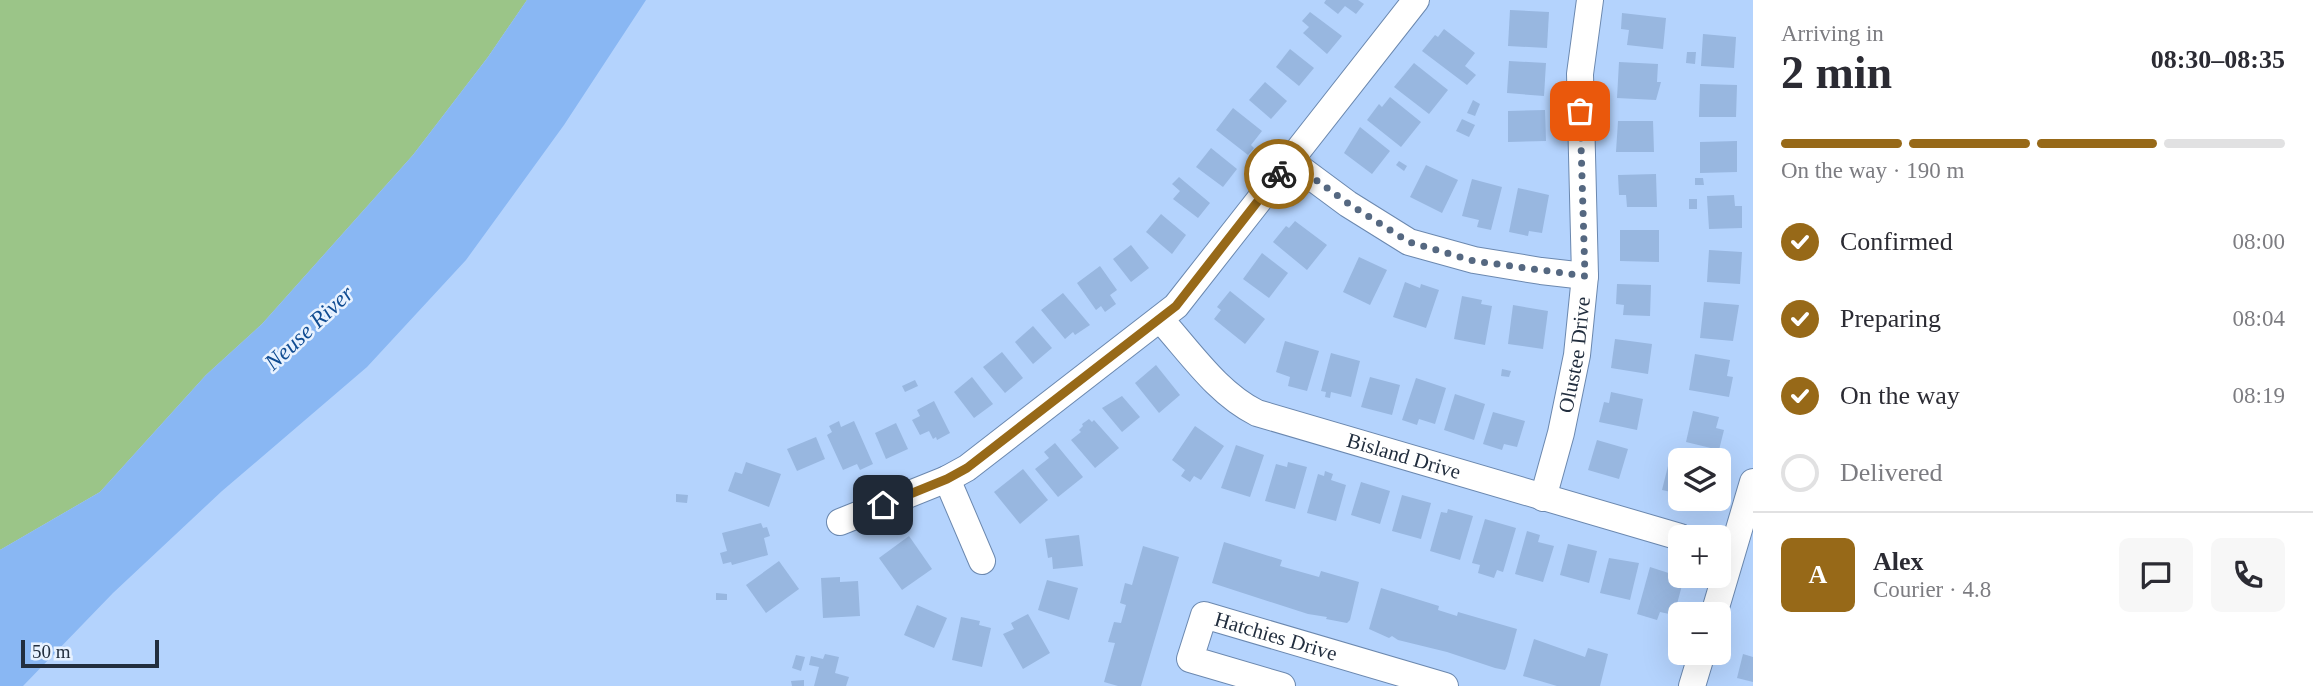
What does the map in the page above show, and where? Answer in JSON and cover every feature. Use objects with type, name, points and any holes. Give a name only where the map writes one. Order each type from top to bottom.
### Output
[{"type":"street","points":[[840,522],[947,479],[967,468],[1176,306],[1416,0]]},
{"type":"street","name":"Olustee Drive","points":[[1543,498],[1561,433],[1577,355],[1585,276],[1580,74],[1590,0]]},
{"type":"street","points":[[1290,161],[1349,204],[1409,242],[1474,261],[1585,276]]},
{"type":"street","name":"Bisland Drive","points":[[1160,319],[1223,391],[1257,413],[1668,534]]},
{"type":"street","points":[[947,479],[982,561]]},
{"type":"street","points":[[1731,537],[1753,482]]},
{"type":"street","name":"Hatchies Drive","points":[[1282,686],[1191,659],[1204,615],[1445,686]]},
{"type":"street","points":[[1692,686],[1698,665]]},
{"type":"green space","points":[[0,0],[527,0],[488,57],[413,155],[262,324],[206,375],[100,492],[0,550]]},
{"type":"water","name":"Neuse River","points":[[527,0],[646,0],[564,125],[466,260],[367,367],[222,491],[113,593],[23,686],[0,686],[0,550],[100,492],[206,375],[262,324],[413,155],[488,57]]},
{"type":"building","points":[[1326,0],[1358,0],[1364,4],[1356,14],[1345,6],[1338,14],[1324,3]]},
{"type":"building","points":[[1510,10],[1549,12],[1547,48],[1508,46]]},
{"type":"building","points":[[1310,12],[1342,36],[1327,54],[1303,33],[1309,27],[1302,21]]},
{"type":"building","points":[[1622,13],[1666,18],[1663,49],[1627,45],[1629,30],[1621,29]]},
{"type":"building","points":[[1444,29],[1475,53],[1465,66],[1476,75],[1467,85],[1422,51],[1435,35],[1438,37]]},
{"type":"building","points":[[1703,34],[1736,37],[1734,68],[1701,66]]},
{"type":"building","points":[[1290,49],[1314,68],[1299,86],[1276,67]]},
{"type":"building","points":[[1687,52],[1696,52],[1695,64],[1686,63]]},
{"type":"building","points":[[1509,61],[1546,63],[1544,96],[1507,93]]},
{"type":"building","points":[[1619,62],[1658,64],[1657,82],[1661,82],[1656,100],[1617,98]]},
{"type":"building","points":[[1414,63],[1448,90],[1429,114],[1394,87]]},
{"type":"building","points":[[1265,82],[1287,101],[1271,119],[1249,100]]},
{"type":"building","points":[[1700,84],[1737,85],[1736,117],[1699,117]]},
{"type":"building","points":[[1390,97],[1421,122],[1401,147],[1367,120],[1379,104],[1382,107]]},
{"type":"building","points":[[1473,100],[1480,104],[1475,116],[1467,113]]},
{"type":"building","points":[[1233,108],[1262,131],[1251,145],[1254,148],[1248,155],[1216,130]]},
{"type":"building","points":[[1545,110],[1546,141],[1508,142],[1508,111]]},
{"type":"building","points":[[1462,119],[1475,125],[1469,137],[1456,131]]},
{"type":"building","points":[[1618,121],[1653,121],[1654,152],[1616,152]]},
{"type":"building","points":[[1360,127],[1390,151],[1372,174],[1344,153]]},
{"type":"building","points":[[1737,141],[1737,172],[1700,173],[1700,142]]},
{"type":"building","points":[[1211,148],[1237,169],[1223,187],[1196,167]]},
{"type":"building","points":[[1399,161],[1407,166],[1404,171],[1396,165]]},
{"type":"building","points":[[1426,165],[1458,180],[1442,213],[1410,197]]},
{"type":"building","points":[[1656,174],[1657,207],[1627,207],[1626,195],[1619,195],[1618,175]]},
{"type":"building","points":[[1179,177],[1210,203],[1198,218],[1173,199],[1180,191],[1172,184]]},
{"type":"building","points":[[1695,178],[1703,178],[1704,185],[1695,185]]},
{"type":"building","points":[[1472,179],[1502,187],[1491,230],[1477,227],[1479,220],[1462,216]]},
{"type":"building","points":[[1518,188],[1549,195],[1542,233],[1529,231],[1528,236],[1509,232]]},
{"type":"building","points":[[1734,195],[1735,206],[1742,206],[1742,228],[1709,229],[1707,196]]},
{"type":"building","points":[[1689,199],[1697,199],[1697,209],[1689,209]]},
{"type":"building","points":[[1161,214],[1186,235],[1172,254],[1146,232]]},
{"type":"building","points":[[1295,221],[1327,245],[1307,270],[1273,242],[1286,226],[1289,228]]},
{"type":"building","points":[[1620,230],[1659,230],[1659,262],[1620,261]]},
{"type":"building","points":[[1131,245],[1149,268],[1131,282],[1113,259]]},
{"type":"building","points":[[1709,250],[1742,252],[1740,284],[1707,282]]},
{"type":"building","points":[[1262,253],[1288,273],[1269,298],[1243,279]]},
{"type":"building","points":[[1359,257],[1387,270],[1370,305],[1343,292]]},
{"type":"building","points":[[1100,266],[1117,290],[1110,295],[1116,304],[1105,312],[1101,306],[1096,310],[1077,283]]},
{"type":"building","points":[[1405,282],[1420,288],[1421,284],[1439,290],[1426,328],[1393,317]]},
{"type":"building","points":[[1617,284],[1651,285],[1650,316],[1623,315],[1624,305],[1616,304]]},
{"type":"building","points":[[1230,291],[1265,319],[1245,344],[1214,319],[1221,310],[1217,307]]},
{"type":"building","points":[[1063,293],[1090,325],[1075,335],[1073,332],[1065,339],[1041,310]]},
{"type":"building","points":[[1462,296],[1482,300],[1481,304],[1492,306],[1485,345],[1454,339]]},
{"type":"building","points":[[1704,302],[1739,305],[1733,341],[1700,338]]},
{"type":"building","points":[[1513,305],[1548,311],[1543,349],[1508,344]]},
{"type":"building","points":[[1033,326],[1052,348],[1033,364],[1015,342]]},
{"type":"building","points":[[1615,339],[1652,344],[1648,374],[1611,368]]},
{"type":"building","points":[[1285,341],[1319,351],[1307,391],[1288,386],[1290,377],[1276,372]]},
{"type":"building","points":[[1002,352],[1023,378],[1005,393],[983,367]]},
{"type":"building","points":[[1331,353],[1360,361],[1351,397],[1331,392],[1330,398],[1325,397],[1326,392],[1321,391]]},
{"type":"building","points":[[1695,354],[1730,360],[1727,376],[1733,377],[1729,397],[1689,390]]},
{"type":"building","points":[[1156,365],[1180,395],[1159,413],[1135,383]]},
{"type":"building","points":[[1502,369],[1511,371],[1509,377],[1501,376]]},
{"type":"building","points":[[972,377],[993,404],[974,418],[954,392]]},
{"type":"building","points":[[1370,377],[1400,385],[1392,415],[1361,407]]},
{"type":"building","points":[[1416,378],[1446,388],[1435,424],[1419,419],[1417,425],[1402,420]]},
{"type":"building","points":[[915,380],[918,386],[905,392],[902,386]]},
{"type":"building","points":[[1611,392],[1643,399],[1637,430],[1599,422],[1604,402],[1609,403]]},
{"type":"building","points":[[1455,394],[1485,404],[1474,440],[1444,430]]},
{"type":"building","points":[[1122,396],[1140,417],[1122,432],[1102,408]]},
{"type":"building","points":[[934,401],[950,433],[937,440],[936,437],[933,439],[929,431],[920,435],[912,420],[920,416],[917,410]]},
{"type":"building","points":[[1693,411],[1719,417],[1716,428],[1724,430],[1720,448],[1686,442]]},
{"type":"building","points":[[1493,412],[1525,421],[1517,447],[1504,444],[1502,450],[1483,444]]},
{"type":"building","points":[[1089,419],[1092,422],[1094,420],[1119,448],[1095,468],[1071,440],[1081,432],[1079,430],[1082,424]]},
{"type":"building","points":[[839,421],[841,427],[854,421],[873,464],[860,470],[857,464],[843,470],[827,435],[832,432],[829,426]]},
{"type":"building","points":[[896,423],[908,449],[886,459],[875,433]]},
{"type":"building","points":[[1195,426],[1224,446],[1201,480],[1194,476],[1190,482],[1181,476],[1185,470],[1172,460]]},
{"type":"building","points":[[816,437],[825,459],[797,471],[787,449]]},
{"type":"building","points":[[1597,440],[1628,449],[1619,479],[1588,470]]},
{"type":"building","points":[[1055,443],[1083,477],[1058,497],[1035,469],[1049,458],[1044,452]]},
{"type":"building","points":[[1236,445],[1264,455],[1250,497],[1221,488]]},
{"type":"building","points":[[746,462],[781,474],[769,507],[728,491],[735,472],[742,474]]},
{"type":"building","points":[[1288,462],[1307,467],[1295,509],[1265,501],[1276,464],[1287,467]]},
{"type":"building","points":[[1668,466],[1668,491],[1662,490]]},
{"type":"building","points":[[1023,469],[1048,500],[1020,524],[994,492]]},
{"type":"building","points":[[1325,471],[1333,474],[1331,480],[1346,485],[1336,521],[1307,513],[1318,474],[1324,476]]},
{"type":"building","points":[[1361,482],[1390,491],[1380,524],[1351,515]]},
{"type":"building","points":[[676,494],[688,495],[687,503],[676,502]]},
{"type":"building","points":[[1402,495],[1431,503],[1421,539],[1392,531]]},
{"type":"building","points":[[1448,509],[1473,516],[1460,560],[1430,551],[1441,512],[1447,513]]},
{"type":"building","points":[[1485,519],[1516,528],[1503,572],[1497,570],[1494,578],[1478,573],[1480,565],[1472,563]]},
{"type":"building","points":[[761,523],[763,528],[767,527],[770,536],[764,538],[768,555],[732,565],[731,562],[723,564],[720,553],[727,551],[722,533]]},
{"type":"building","points":[[1527,531],[1540,535],[1538,542],[1554,546],[1543,582],[1515,574]]},
{"type":"building","points":[[1079,535],[1083,566],[1053,569],[1052,557],[1048,558],[1045,539]]},
{"type":"building","points":[[909,536],[932,569],[902,590],[879,558]]},
{"type":"building","points":[[1224,542],[1282,560],[1280,566],[1319,577],[1321,571],[1359,582],[1350,620],[1347,623],[1326,619],[1327,617],[1308,614],[1212,583]]},
{"type":"building","points":[[1568,544],[1597,551],[1589,583],[1560,575]]},
{"type":"building","points":[[1143,546],[1179,557],[1141,686],[1118,686],[1104,682],[1115,643],[1108,642],[1114,622],[1121,623],[1126,605],[1120,603],[1125,583],[1132,585]]},
{"type":"building","points":[[1609,558],[1639,563],[1630,600],[1600,593]]},
{"type":"building","points":[[779,561],[799,589],[766,613],[746,585]]},
{"type":"building","points":[[1650,567],[1668,573],[1668,588],[1681,588],[1678,602],[1668,602],[1668,614],[1660,612],[1657,620],[1637,614]]},
{"type":"building","points":[[840,577],[840,582],[858,581],[860,616],[823,618],[821,578]]},
{"type":"building","points":[[1047,580],[1078,588],[1069,620],[1038,610]]},
{"type":"building","points":[[1381,588],[1439,606],[1438,610],[1457,616],[1458,612],[1517,629],[1505,670],[1398,640],[1392,636],[1389,638],[1369,629]]},
{"type":"building","points":[[716,593],[727,594],[727,600],[716,600]]},
{"type":"building","points":[[917,605],[947,618],[934,648],[904,635]]},
{"type":"building","points":[[1028,614],[1050,653],[1023,669],[1003,634],[1014,629],[1011,623]]},
{"type":"building","points":[[961,617],[980,621],[979,625],[991,628],[982,667],[952,660]]},
{"type":"building","points":[[1534,639],[1585,657],[1588,648],[1608,654],[1600,686],[1557,686],[1523,676]]},
{"type":"building","points":[[825,654],[839,657],[835,673],[849,677],[846,686],[814,686],[819,667],[809,665],[811,656],[823,659]]},
{"type":"building","points":[[1743,654],[1753,657],[1753,682],[1737,678]]},
{"type":"building","points":[[796,655],[805,657],[801,671],[792,668]]},
{"type":"building","points":[[804,680],[804,686],[792,686],[791,681]]},
{"type":"way so far","points":[[1279,174],[1290,161],[1349,204],[1409,242],[1474,261],[1585,276],[1580,111]]},
{"type":"route","points":[[883,505],[967,468],[1176,306],[1279,174]]}]
